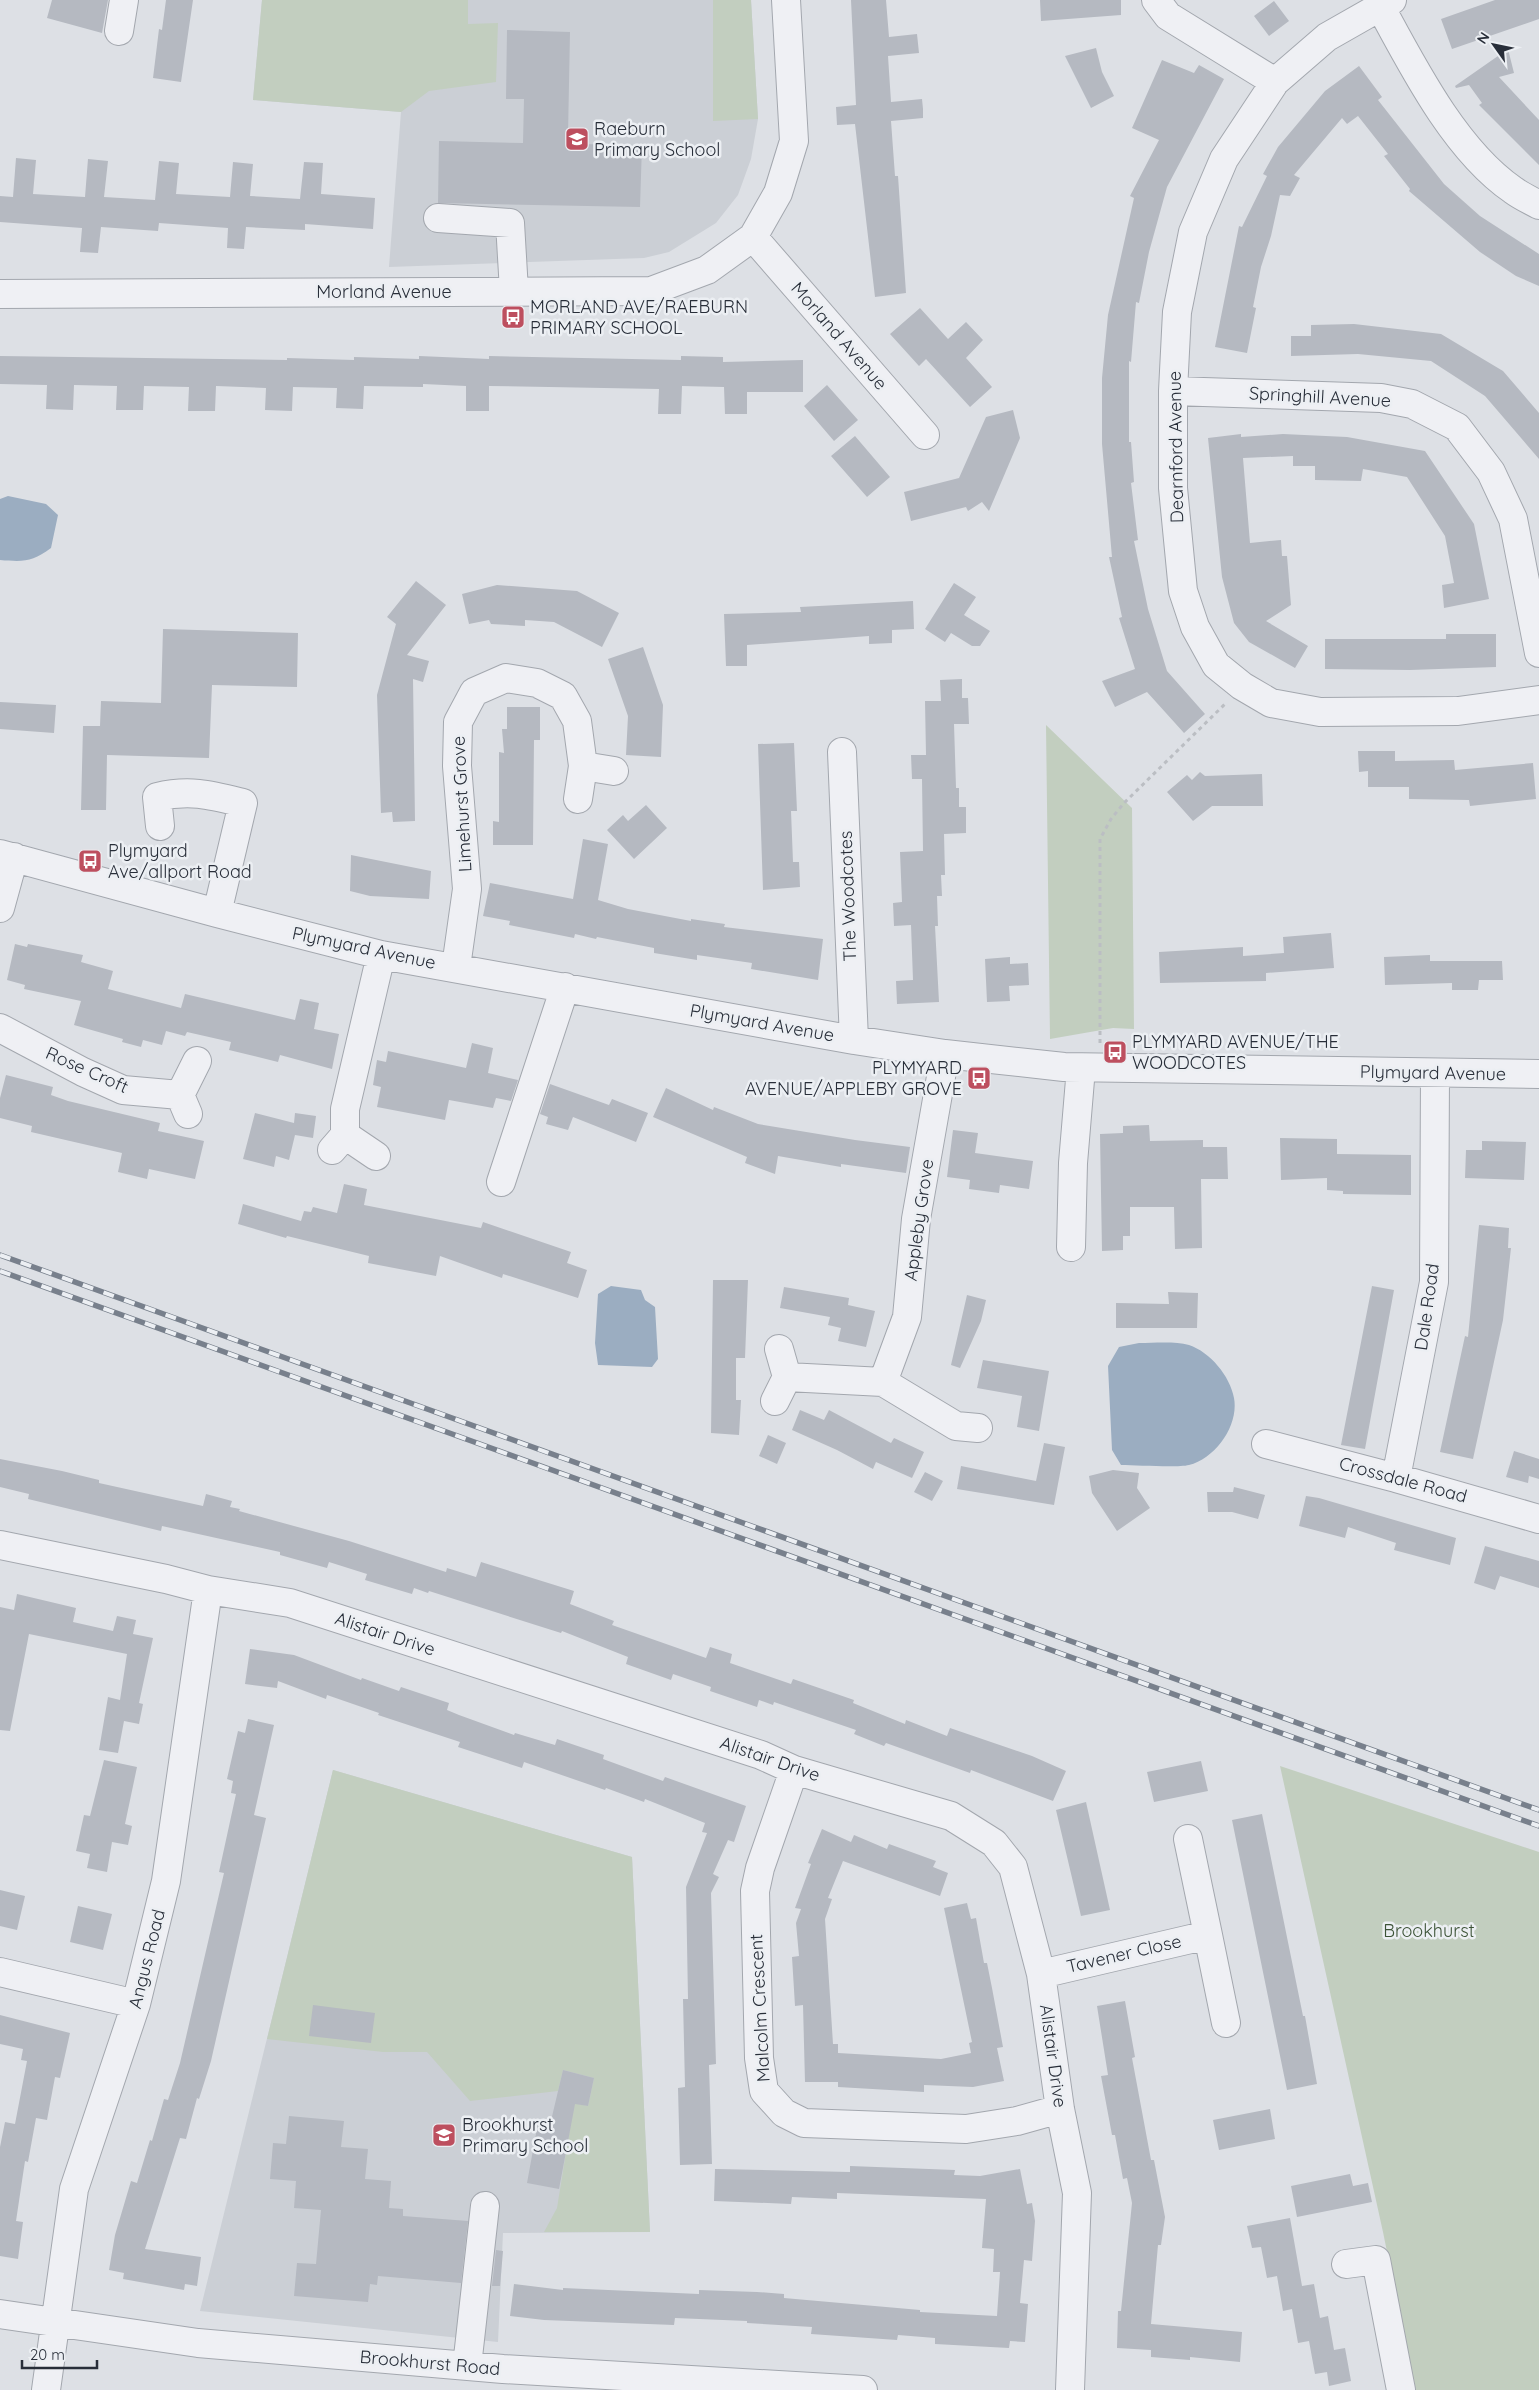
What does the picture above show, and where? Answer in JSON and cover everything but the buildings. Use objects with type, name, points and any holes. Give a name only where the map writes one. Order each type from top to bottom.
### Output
[{"type":"street","points":[[119,32],[124,0]]},
{"type":"street","name":"Morland Avenue","points":[[0,294],[651,291],[707,270],[753,237],[778,193],[794,141],[786,0]]},
{"type":"street","points":[[1156,0],[1168,16],[1275,82]]},
{"type":"street","points":[[1386,3],[1419,77],[1455,130],[1482,164],[1512,190],[1539,205]]},
{"type":"street","name":"Dearnford Avenue","points":[[1386,3],[1326,37],[1275,82],[1224,159],[1193,232],[1177,312],[1173,391],[1173,488],[1183,591],[1195,627],[1216,666],[1242,686],[1271,703],[1320,712],[1458,711],[1539,700]]},
{"type":"street","points":[[438,218],[510,223],[514,291]]},
{"type":"street","name":"Morland Avenue","points":[[753,237],[925,435]]},
{"type":"street","name":"Springhill Avenue","points":[[1173,391],[1381,398],[1412,404],[1456,427],[1491,472],[1513,519],[1539,654]]},
{"type":"street","name":"Limehurst Grove","points":[[456,967],[467,890],[457,766],[458,722],[474,692],[506,678],[537,683],[563,696],[577,722],[583,766],[578,799]]},
{"type":"street","name":"The Woodcotes","points":[[842,752],[854,1040]]},
{"type":"street","points":[[583,766],[614,771]]},
{"type":"street","points":[[160,826],[157,797],[176,792],[198,792],[243,803],[217,913]]},
{"type":"street","points":[[0,908],[7,856]]},
{"type":"street","name":"Plymyard Avenue","points":[[7,856],[381,955],[854,1040],[945,1054],[1091,1068],[1539,1074]]},
{"type":"street","points":[[376,1156],[339,1142],[381,955]]},
{"type":"street","points":[[501,1182],[565,988]]},
{"type":"street","name":"Rose Croft","points":[[0,1028],[83,1072],[123,1090],[184,1105],[197,1061]]},
{"type":"street","name":"Appleby Grove","points":[[882,1382],[907,1317],[916,1220],[945,1054]]},
{"type":"street","points":[[1071,1247],[1073,1163],[1091,1068]]},
{"type":"street","name":"Dale Road","points":[[1396,1478],[1434,1282],[1436,1074]]},
{"type":"street","points":[[779,1349],[781,1389],[882,1382],[962,1433]]},
{"type":"street","name":"Crossdale Road","points":[[1266,1444],[1396,1478],[1539,1519]]},
{"type":"street","name":"Alistair Drive","points":[[0,1545],[166,1578],[208,1590],[290,1603],[761,1755],[794,1770],[951,1816],[994,1843],[1014,1867],[1041,1974],[1060,2109],[1077,2193],[1070,2390]]},
{"type":"street","name":"Angus Road","points":[[46,2390],[74,2189],[136,2004],[166,1881],[208,1590]]},
{"type":"street","name":"Malcolm Crescent","points":[[794,1770],[760,1868],[755,1891],[759,2058],[764,2091],[784,2113],[804,2123],[966,2129],[1017,2122],[1060,2109]]},
{"type":"street","points":[[1188,1839],[1226,2024]]},
{"type":"street","name":"Tavener Close","points":[[1041,1974],[1208,1935]]},
{"type":"street","points":[[0,1972],[136,2004]]},
{"type":"street","points":[[467,2366],[485,2206]]},
{"type":"street","points":[[1346,2264],[1376,2260],[1401,2390]]},
{"type":"street","name":"Brookhurst Road","points":[[0,2314],[198,2343],[467,2366],[502,2379],[863,2390]]},
{"type":"path","points":[[1091,1068],[1100,839],[1111,819],[1124,803],[1242,686]]},
{"type":"shaded area","name":"Raeburn Primary School","points":[[262,0],[751,0],[758,119],[751,159],[738,195],[716,223],[669,252],[644,258],[389,267],[401,112],[253,100]]},
{"type":"shaded area","name":"Brookhurst Primary School","points":[[333,1770],[632,1857],[650,2232],[503,2233],[498,2342],[200,2311]]},
{"type":"green space","points":[[262,0],[468,0],[468,24],[498,23],[496,82],[429,91],[401,112],[253,100]]},
{"type":"green space","points":[[713,0],[751,0],[758,119],[713,121]]},
{"type":"green space","points":[[1046,725],[1132,808],[1134,1029],[1113,1028],[1050,1039]]},
{"type":"green space","name":"Brookhurst","points":[[1280,1766],[1539,1852],[1539,2390],[1415,2390],[1383,2232]]},
{"type":"green space","points":[[333,1770],[632,1857],[650,2232],[544,2232],[557,2208],[574,2103],[588,2106],[594,2078],[563,2070],[558,2091],[470,2101],[427,2052],[383,2052],[267,2039]]},
{"type":"water","points":[[8,496],[46,504],[58,515],[51,548],[27,560],[0,560],[0,499]]},
{"type":"water","points":[[611,1286],[641,1290],[645,1300],[655,1307],[658,1359],[652,1367],[598,1365],[595,1343],[598,1294]]},
{"type":"water","points":[[1139,1343],[1189,1345],[1204,1353],[1224,1373],[1234,1398],[1233,1419],[1224,1439],[1199,1461],[1189,1465],[1175,1466],[1121,1465],[1112,1450],[1108,1366],[1119,1347]]},
{"type":"railway","points":[[0,1255],[1539,1810]]},
{"type":"railway","points":[[0,1271],[1539,1826]]},
{"type":"place","name":"Raeburn Primary School","points":[[577,139]]},
{"type":"place","name":"MORLAND AVE/RAEBURN PRIMARY SCHOOL","points":[[513,317]]},
{"type":"place","name":"Plymyard Ave/allport Road","points":[[90,861]]},
{"type":"place","name":"PLYMYARD AVENUE/THE WOODCOTES","points":[[1115,1052]]},
{"type":"place","name":"PLYMYARD AVENUE/APPLEBY GROVE","points":[[979,1078]]},
{"type":"place","name":"Brookhurst Primary School","points":[[444,2135]]}]
